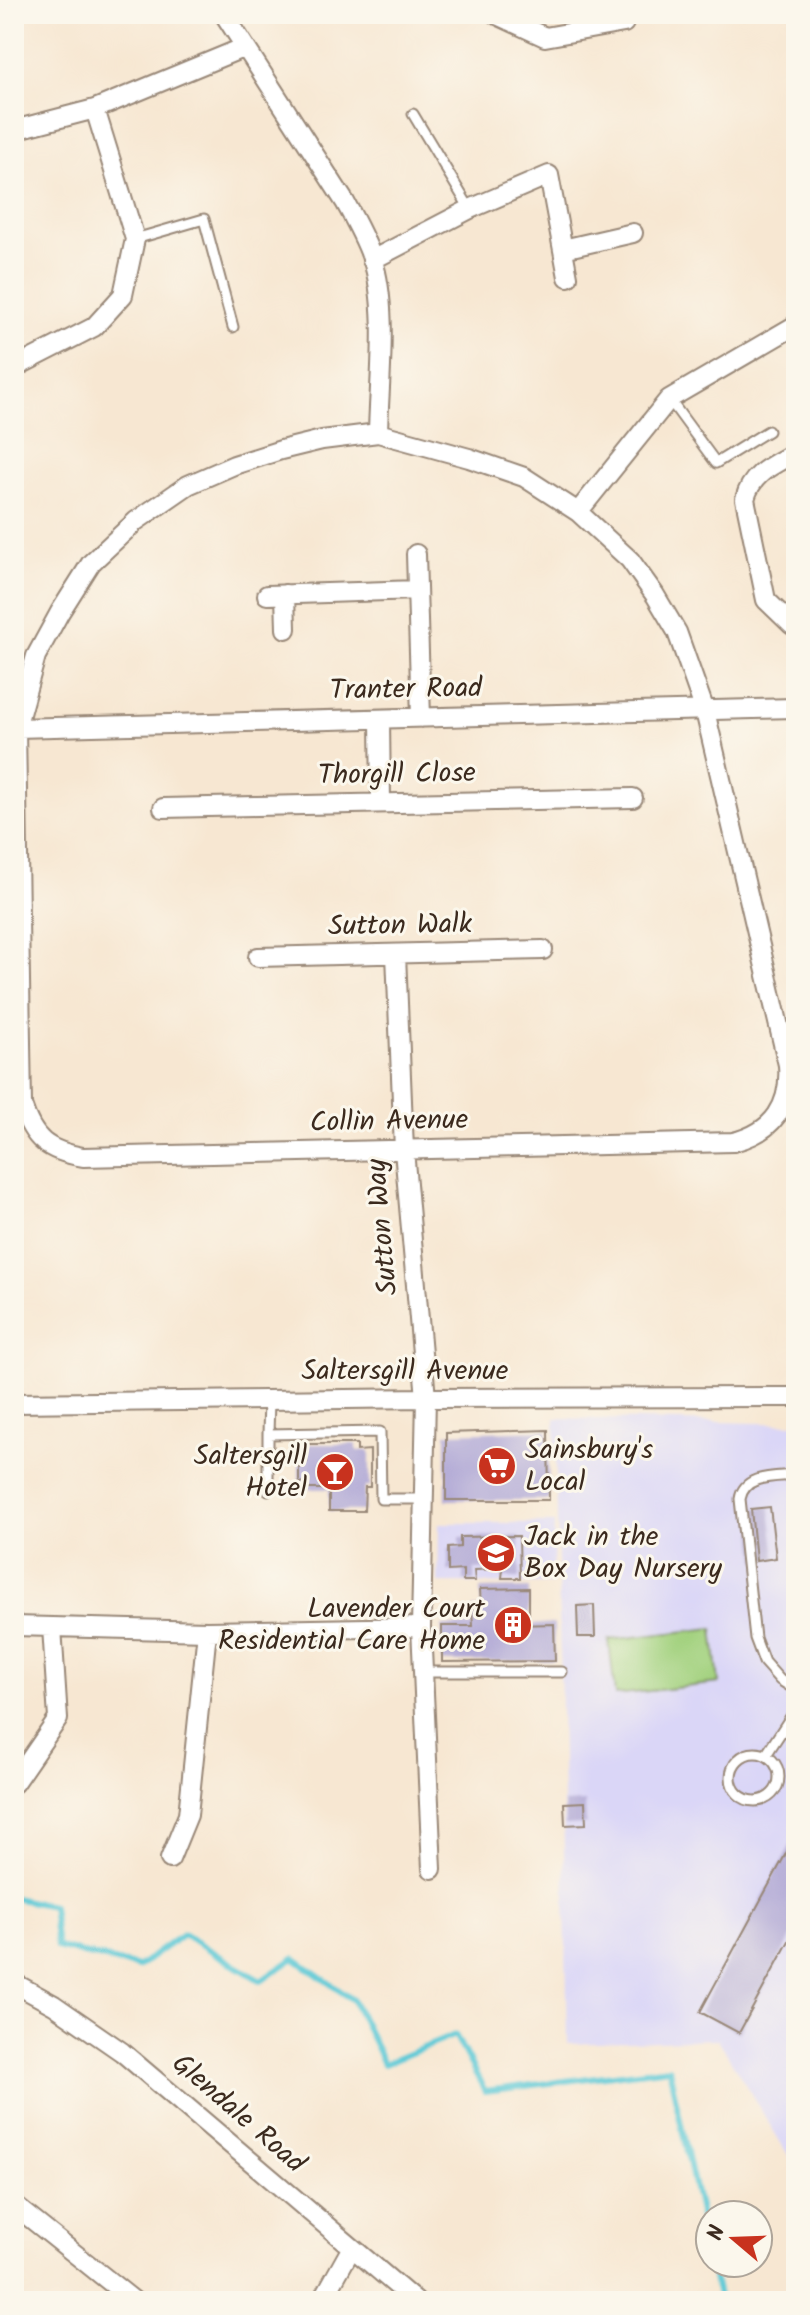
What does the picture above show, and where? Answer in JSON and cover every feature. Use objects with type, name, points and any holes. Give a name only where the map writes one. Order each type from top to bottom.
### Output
[{"type":"street","points":[[224,14],[345,202],[372,260],[381,319],[378,433]]},
{"type":"street","points":[[495,14],[545,37],[624,23]]},
{"type":"street","points":[[14,130],[95,109],[245,47]]},
{"type":"street","points":[[14,368],[94,327],[123,295],[135,239],[95,109]]},
{"type":"street","points":[[372,260],[470,209],[549,175],[568,277]]},
{"type":"street","points":[[563,249],[633,233]]},
{"type":"street","points":[[578,512],[669,399],[796,325]]},
{"type":"street","points":[[16,728],[36,656],[60,612],[91,563],[136,521],[188,485],[234,465],[322,440],[378,433],[524,477],[578,512],[630,560],[655,595],[677,632],[705,711]]},
{"type":"street","points":[[792,625],[766,600],[745,499],[748,486],[757,475],[796,452]]},
{"type":"street","points":[[416,554],[421,718]]},
{"type":"street","points":[[286,629],[276,594],[417,590]]},
{"type":"street","name":"Tranter Road","points":[[16,728],[796,708]]},
{"type":"street","name":"Collin Avenue","points":[[16,728],[22,1105],[27,1121],[48,1146],[64,1154],[83,1157],[733,1142],[763,1130],[776,1117],[785,1101],[789,1084],[788,1065],[705,711]]},
{"type":"street","points":[[380,719],[381,803]]},
{"type":"street","name":"Thorgill Close","points":[[163,808],[633,798]]},
{"type":"street","name":"Sutton Walk","points":[[258,957],[543,950]]},
{"type":"street","name":"Sutton Way","points":[[396,954],[404,1150],[426,1398],[421,1627],[432,1869]]},
{"type":"street","name":"Saltersgill Avenue","points":[[14,1403],[796,1397]]},
{"type":"street","points":[[14,1626],[207,1631],[421,1627]]},
{"type":"street","points":[[14,1783],[58,1719],[52,1627]]},
{"type":"street","points":[[170,1859],[188,1815],[207,1631]]},
{"type":"street","name":"Glendale Road","points":[[14,1983],[54,2005],[122,2052],[415,2301]]},
{"type":"street","points":[[14,2205],[134,2301]]},
{"type":"street","points":[[322,2301],[351,2249]]},
{"type":"lane","points":[[413,114],[470,209]]},
{"type":"lane","points":[[135,239],[204,219],[233,327]]},
{"type":"lane","points":[[669,399],[716,463],[768,431]]},
{"type":"lane","points":[[268,1490],[269,1400]]},
{"type":"lane","points":[[268,1434],[380,1432],[381,1499],[424,1499]]},
{"type":"lane","points":[[796,1475],[755,1480],[741,1490],[740,1499],[755,1638],[764,1662],[780,1680],[796,1690]]},
{"type":"lane","points":[[423,1672],[562,1672]]},
{"type":"lane","points":[[766,1755],[796,1709]]},
{"type":"lane","points":[[751,1753],[766,1755],[777,1766],[779,1782],[770,1796],[747,1800],[732,1783],[733,1767],[743,1756],[751,1753]]},
{"type":"shaded area","points":[[555,1418],[796,1424],[796,2168],[718,2039],[568,2044]]},
{"type":"shaded area","name":"Jack in the Box Day Nursery","points":[[439,1523],[554,1523],[553,1584],[438,1583]]},
{"type":"green space","points":[[713,1628],[719,1683],[615,1695],[609,1640]]},
{"type":"building","name":"Sainsbury's Local","points":[[548,1430],[549,1500],[446,1500],[446,1433]]},
{"type":"building","name":"Saltersgill Hotel","points":[[307,1444],[357,1444],[357,1451],[370,1450],[370,1487],[365,1487],[364,1511],[329,1511],[329,1489],[307,1489],[307,1482],[299,1483],[299,1462],[307,1462]]},
{"type":"building","points":[[770,1507],[776,1558],[756,1561],[751,1509]]},
{"type":"building","name":"Jack in the Box Day Nursery","points":[[519,1536],[520,1578],[502,1578],[503,1569],[474,1570],[475,1581],[463,1581],[463,1570],[448,1571],[448,1548],[460,1547],[460,1537]]},
{"type":"building","name":"Lavender Court Residential Care Home","points":[[529,1588],[529,1614],[516,1614],[516,1625],[554,1624],[555,1661],[442,1662],[442,1626],[473,1626],[472,1608],[481,1608],[480,1589]]},
{"type":"building","points":[[594,1605],[595,1637],[578,1637],[577,1606]]},
{"type":"building","points":[[585,1802],[586,1824],[565,1825],[564,1803]]},
{"type":"building","points":[[796,1835],[796,1928],[739,2033],[700,2012]]},
{"type":"waterway","points":[[14,1898],[52,1906],[57,1947],[138,1967],[183,1934],[261,1981],[294,1958],[353,2000],[384,2064],[455,2035],[485,2091],[669,2068],[719,2301]]},
{"type":"place","name":"Sainsbury's Local","points":[[497,1466]]},
{"type":"place","name":"Saltersgill Hotel","points":[[335,1472]]},
{"type":"place","name":"Jack in the Box Day Nursery","points":[[496,1553]]},
{"type":"place","name":"Lavender Court Residential Care Home","points":[[513,1625]]}]
